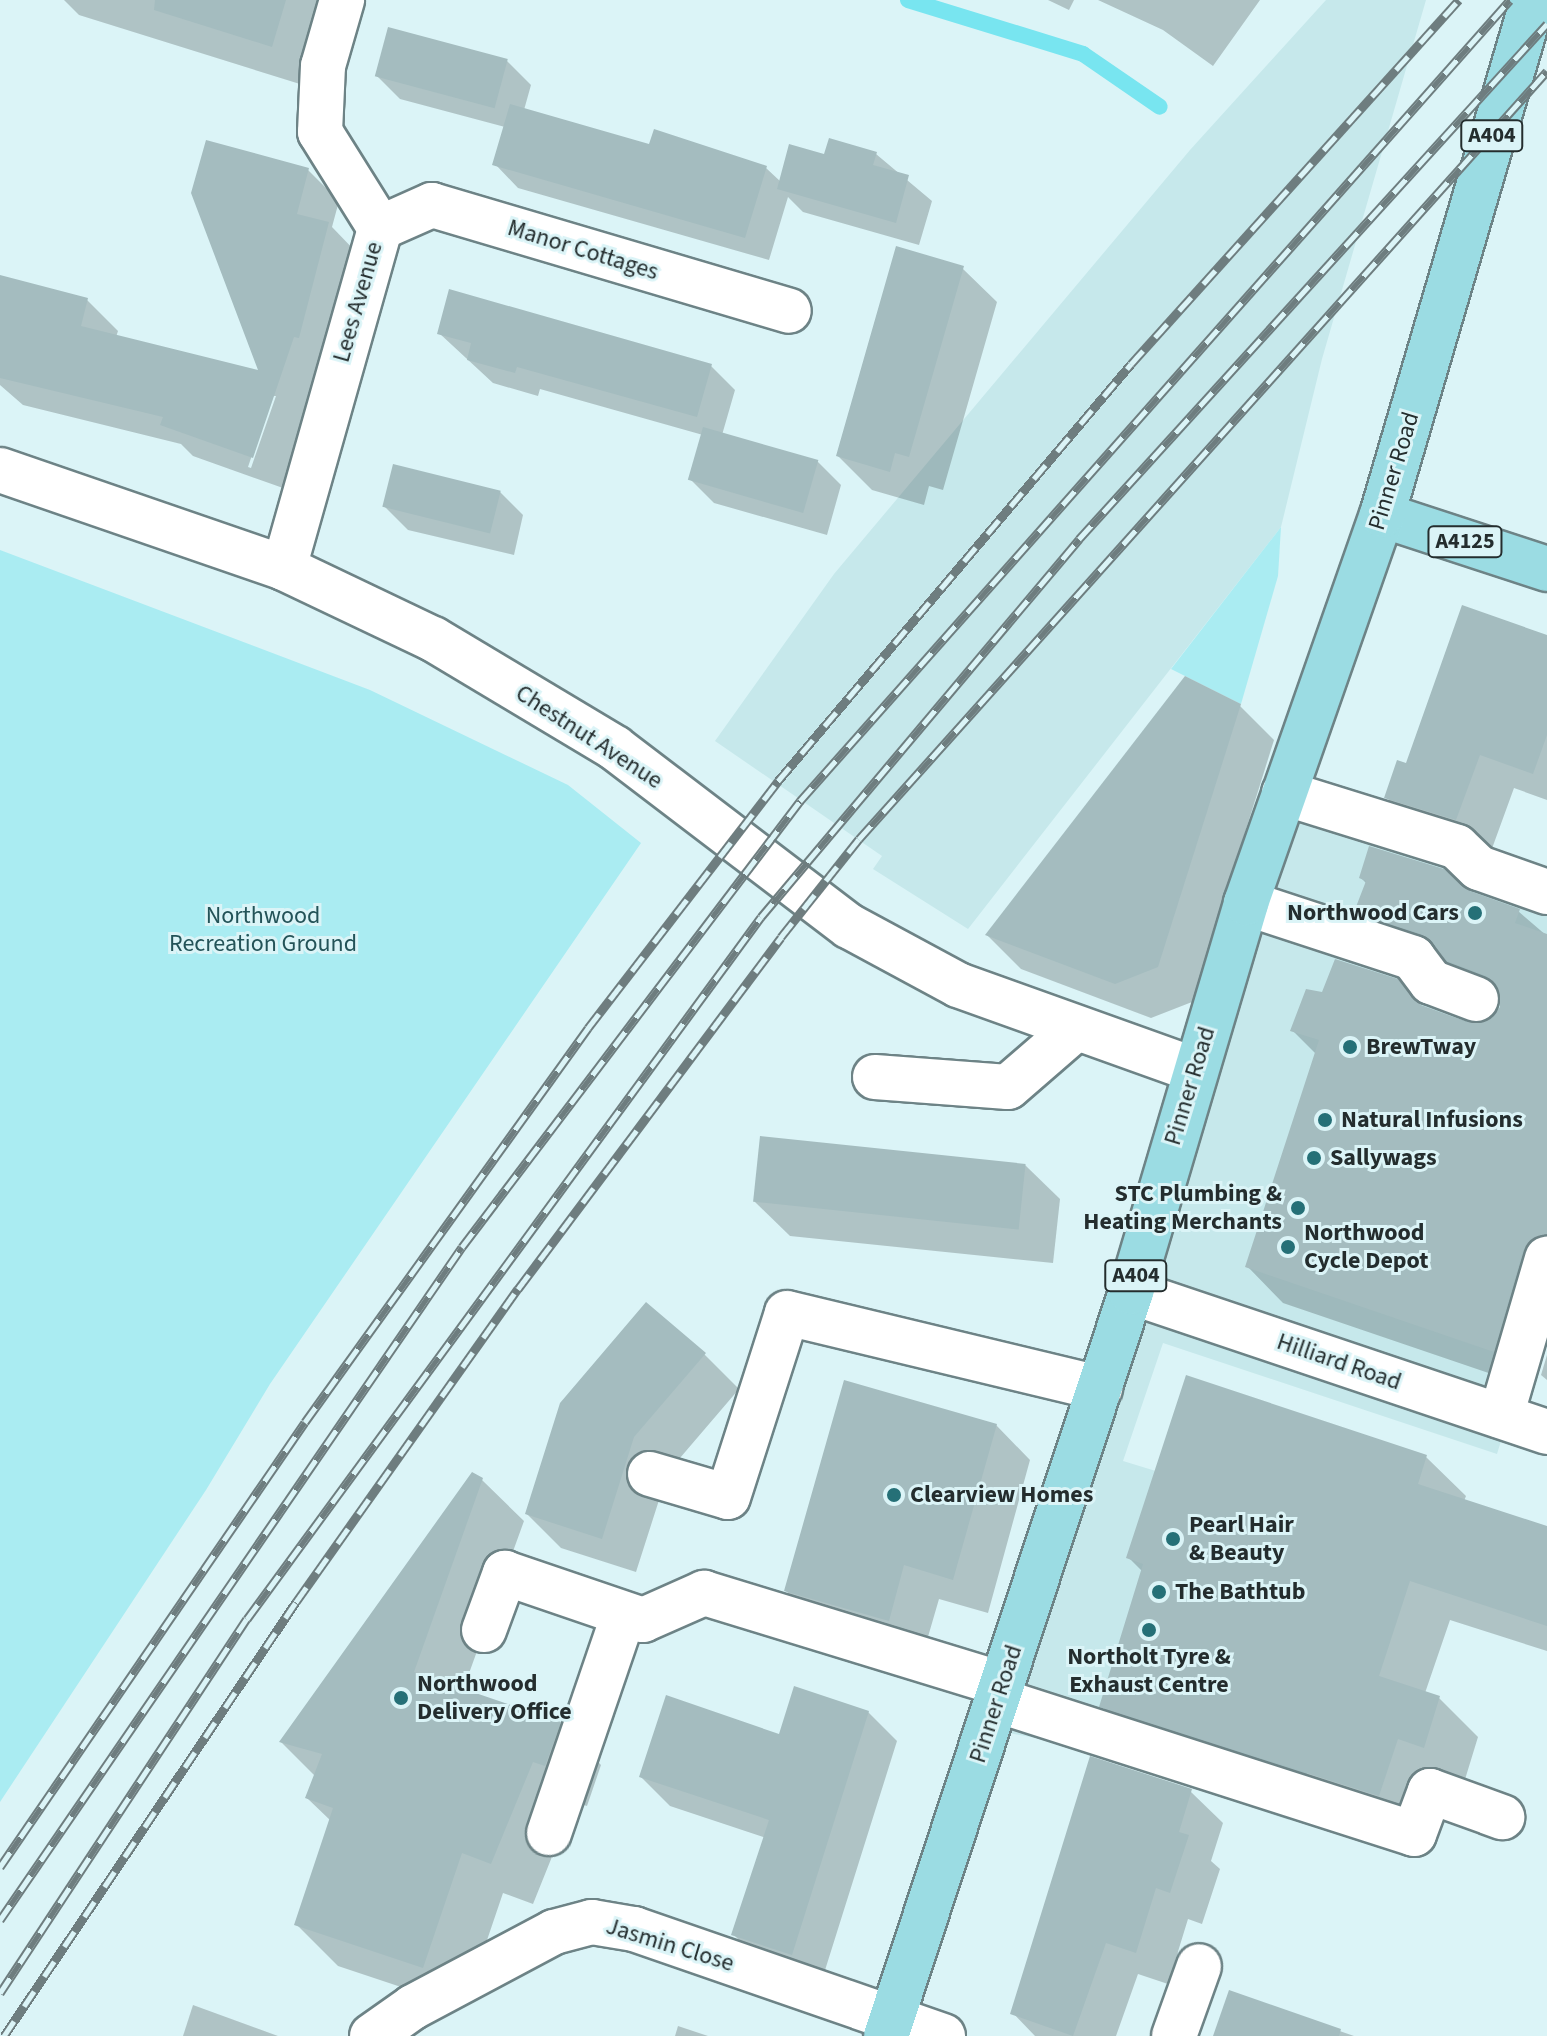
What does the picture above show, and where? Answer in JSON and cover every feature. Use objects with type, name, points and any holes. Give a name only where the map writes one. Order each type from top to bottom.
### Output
[{"type":"main road","name":"Pinner Road","points":[[889,2027],[1131,1292],[1246,903],[1382,515],[1533,0]]},
{"type":"main road","name":"A4125","points":[[1382,515],[1547,569]]},
{"type":"street","name":"Lees Avenue","points":[[284,568],[380,228],[320,132],[323,66],[342,0]]},
{"type":"street","name":"Manor Cottages","points":[[380,228],[432,205],[789,311]]},
{"type":"street","name":"Chestnut Avenue","points":[[0,470],[284,568],[433,639],[615,748],[849,926],[958,985],[1195,1070]]},
{"type":"street","points":[[1284,793],[1457,847],[1479,868],[1547,892]]},
{"type":"street","points":[[1246,903],[1413,958],[1431,982],[1476,999]]},
{"type":"street","points":[[875,1077],[1008,1087],[1076,1028]]},
{"type":"street","points":[[1501,1416],[1547,1259]]},
{"type":"street","name":"Hilliard Road","points":[[1131,1292],[1547,1432]]},
{"type":"street","points":[[650,1474],[728,1497],[787,1313],[1100,1388]]},
{"type":"street","points":[[484,1630],[505,1573],[643,1620],[704,1593],[1414,1834],[1430,1791],[1502,1817]]},
{"type":"street","points":[[549,1833],[624,1614]]},
{"type":"street","name":"Jasmin Close","points":[[372,2036],[413,2007],[554,1932],[592,1922],[634,1929],[889,2027],[943,2036]]},
{"type":"street","points":[[1174,2036],[1199,1966]]},
{"type":"shaded area","points":[[1326,0],[1426,0],[1322,359],[1281,527],[968,929],[873,869],[882,856],[715,741],[834,574],[1190,150]]},
{"type":"shaded area","points":[[1281,801],[1547,882],[1547,1290],[1497,1454],[1163,1343],[1123,1461],[1346,1529],[1367,1618],[1289,1820],[1052,1741],[988,1729]]},
{"type":"green space","points":[[1281,527],[1278,576],[1241,704],[1171,669]]},
{"type":"green space","name":"Northwood Recreation Ground","points":[[0,550],[370,690],[568,785],[641,843],[270,1384],[206,1490],[0,1802]]},
{"type":"building","points":[[155,0],[286,0],[272,47],[154,10]]},
{"type":"building","points":[[388,27],[508,59],[495,108],[375,76]]},
{"type":"building","points":[[510,104],[649,144],[654,129],[767,166],[745,238],[492,165]]},
{"type":"building","points":[[829,138],[877,152],[873,165],[909,175],[896,223],[777,189],[789,144],[824,154]]},
{"type":"building","points":[[206,140],[309,168],[297,214],[329,222],[299,338],[294,337],[253,458],[160,425],[163,417],[0,378],[0,275],[88,298],[81,326],[258,370],[191,193]]},
{"type":"building","points":[[896,246],[964,266],[909,457],[895,453],[890,472],[836,456]]},
{"type":"building","points":[[449,289],[712,364],[697,417],[517,367],[515,373],[467,360],[471,343],[437,334]]},
{"type":"building","points":[[703,427],[818,460],[803,513],[688,480]]},
{"type":"building","points":[[393,464],[501,491],[490,534],[382,507]]},
{"type":"building","points":[[1462,605],[1547,635],[1547,735],[1533,774],[1480,755],[1456,820],[1384,798],[1397,760],[1406,763]]},
{"type":"building","points":[[1185,676],[1241,704],[1158,967],[1115,984],[985,935]]},
{"type":"building","points":[[1369,846],[1444,869],[1470,891],[1520,909],[1515,923],[1547,934],[1547,1235],[1530,1240],[1523,1251],[1494,1352],[1245,1267],[1319,1040],[1290,1031],[1306,989],[1322,992],[1335,959],[1398,979],[1421,1005],[1467,1022],[1491,1019],[1500,1007],[1496,984],[1486,976],[1447,961],[1421,934],[1354,912],[1366,881],[1359,878]]},
{"type":"building","points":[[760,1136],[1026,1164],[1019,1230],[753,1202]]},
{"type":"building","points":[[646,1302],[706,1353],[634,1437],[602,1539],[525,1514],[560,1403]]},
{"type":"building","points":[[1186,1375],[1427,1455],[1418,1484],[1547,1526],[1547,1626],[1410,1581],[1379,1676],[1440,1696],[1424,1748],[1398,1739],[1379,1796],[1099,1707],[1143,1564],[1126,1558]]},
{"type":"building","name":"Clearview Homes","points":[[844,1380],[997,1424],[953,1580],[904,1565],[889,1621],[784,1591]]},
{"type":"building","name":"Northwood Delivery Office","points":[[472,1472],[483,1478],[414,1672],[561,1722],[545,1766],[533,1762],[491,1864],[462,1853],[423,1968],[294,1925],[333,1808],[305,1798],[322,1754],[279,1742]]},
{"type":"building","points":[[794,1686],[869,1711],[792,1955],[731,1935],[769,1820],[639,1777],[666,1695],[779,1734]]},
{"type":"building","points":[[1090,1756],[1192,1789],[1179,1832],[1189,1835],[1170,1893],[1156,1888],[1136,1953],[1106,1943],[1073,2036],[1010,2014]]},
{"type":"building","points":[[1229,1990],[1341,2029],[1339,2036],[1213,2036]]},
{"type":"waterway","points":[[908,0],[1083,54],[1160,107]]},
{"type":"railway","points":[[0,1867],[305,1422],[588,1028],[778,781],[1131,364],[1459,0]]},
{"type":"railway","points":[[0,1920],[462,1247],[800,801],[1510,0]]},
{"type":"railway","points":[[0,1993],[247,1619],[761,917],[1079,539],[1547,24]]},
{"type":"railway","points":[[4,2036],[296,1602],[518,1289],[781,937],[859,839],[1547,71]]},
{"type":"place","name":"Northwood Cars","points":[[1475,913]]},
{"type":"place","name":"BrewTway","points":[[1350,1047]]},
{"type":"place","name":"Natural Infusions","points":[[1325,1120]]},
{"type":"place","name":"Sallywags","points":[[1314,1158]]},
{"type":"place","name":"STC Plumbing & Heating Merchants","points":[[1298,1208]]},
{"type":"place","name":"Northwood Cycle Depot","points":[[1288,1247]]},
{"type":"place","name":"Clearview Homes","points":[[894,1495]]},
{"type":"place","name":"Pearl Hair & Beauty","points":[[1173,1539]]},
{"type":"place","name":"The Bathtub","points":[[1159,1592]]},
{"type":"place","name":"Northolt Tyre & Exhaust Centre","points":[[1149,1630]]},
{"type":"place","name":"Northwood Delivery Office","points":[[401,1698]]}]
